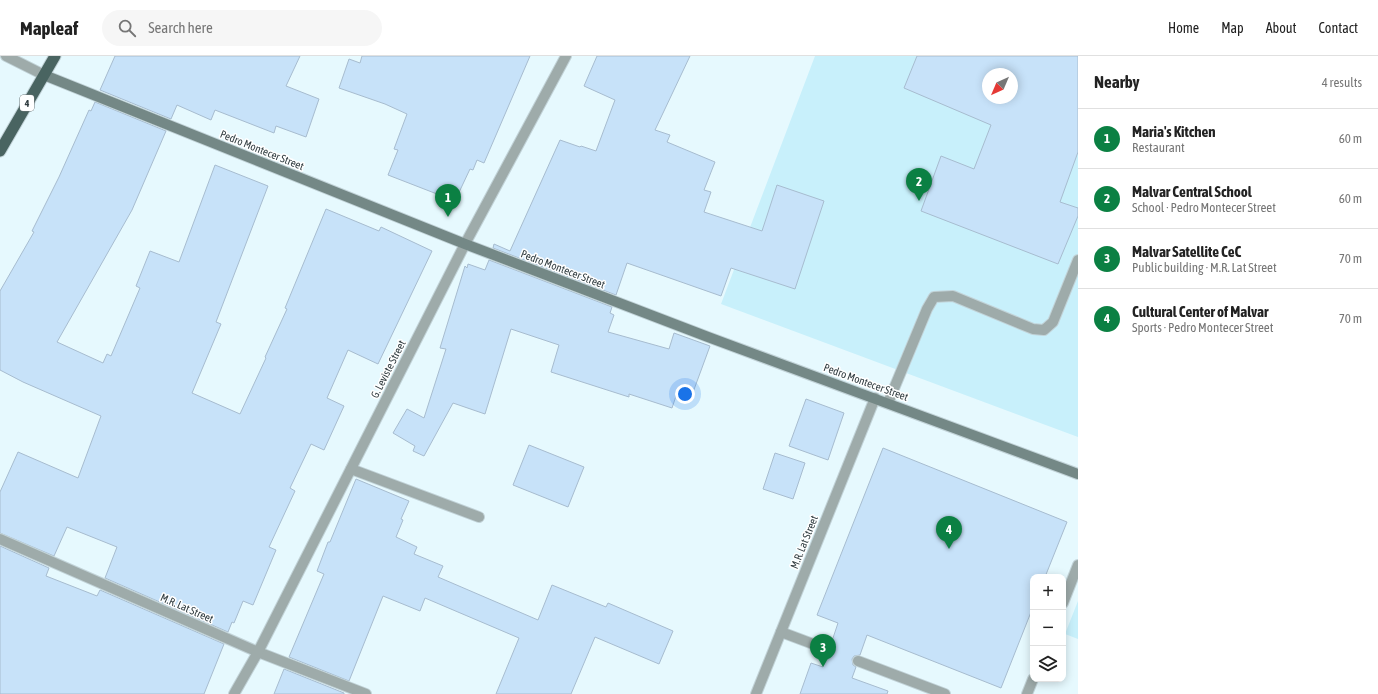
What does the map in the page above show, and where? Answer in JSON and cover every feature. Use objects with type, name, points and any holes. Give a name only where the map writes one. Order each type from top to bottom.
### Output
[{"type":"highway","name":"4","points":[[0,151],[55,56]]},
{"type":"main road","name":"Pedro Montecer Street","points":[[44,75],[465,244],[708,337],[1078,474]]},
{"type":"street","points":[[6,56],[44,75]]},
{"type":"street","name":"G. Leviste Street","points":[[234,694],[258,652],[465,244],[566,56]]},
{"type":"street","points":[[888,403],[927,309],[934,297],[953,296],[1033,329],[1044,330],[1053,322],[1078,260]]},
{"type":"street","name":"M.R. Lat Street","points":[[756,694],[875,398]]},
{"type":"street","points":[[351,469],[479,517]]},
{"type":"street","name":"M.R. Lat Street","points":[[0,539],[258,652],[366,694]]},
{"type":"street","points":[[1066,595],[1078,565]]},
{"type":"street","points":[[781,632],[829,650]]},
{"type":"street","points":[[858,661],[946,694]]},
{"type":"street","points":[[1027,694],[1032,682]]},
{"type":"shaded area","points":[[815,56],[1078,56],[1078,437],[721,304]]},
{"type":"shaded area","points":[[1078,601],[1078,639],[1066,634]]},
{"type":"building","points":[[115,56],[300,56],[286,86],[319,99],[306,137],[276,126],[274,133],[215,110],[211,120],[177,105],[171,119],[100,90]]},
{"type":"building","points":[[362,56],[530,56],[484,163],[477,160],[473,170],[470,169],[454,203],[437,194],[388,175],[398,150],[394,149],[407,114],[385,104],[339,88],[349,59],[360,63]]},
{"type":"building","points":[[597,56],[690,56],[655,130],[670,135],[667,142],[715,162],[704,190],[711,192],[704,212],[762,231],[777,185],[824,201],[795,289],[731,268],[721,296],[627,263],[616,295],[493,248],[494,244],[510,251],[560,140],[596,151],[615,100],[584,86]]},
{"type":"building","points":[[917,56],[1078,56],[1078,152],[1060,202],[1078,208],[1078,216],[1058,264],[921,211],[941,156],[974,169],[991,125],[904,88]]},
{"type":"building","points":[[95,102],[166,131],[132,210],[57,342],[103,363],[107,354],[111,356],[140,288],[136,286],[150,251],[179,262],[215,165],[268,186],[216,322],[221,324],[192,393],[240,414],[287,309],[285,308],[326,209],[379,231],[381,227],[432,251],[378,364],[348,350],[327,398],[344,406],[324,450],[311,444],[290,488],[295,491],[269,547],[276,550],[253,605],[243,601],[234,623],[232,622],[228,632],[105,578],[117,547],[67,527],[54,556],[0,533],[0,492],[18,452],[78,478],[101,416],[23,382],[0,370],[0,291],[34,232],[32,231],[59,177],[89,110],[91,111]]},
{"type":"building","points":[[489,260],[612,307],[610,313],[614,315],[608,332],[669,349],[674,333],[710,346],[692,395],[678,390],[672,408],[629,394],[629,397],[551,372],[559,345],[511,329],[485,414],[453,403],[424,456],[413,451],[415,446],[393,433],[407,409],[424,418],[446,349],[440,348],[465,266],[467,268],[468,264],[485,270]]},
{"type":"building","points":[[806,399],[844,413],[828,460],[789,446]]},
{"type":"building","points":[[529,445],[584,467],[568,507],[513,485]]},
{"type":"building","points":[[883,448],[1067,522],[1046,574],[1030,574],[1030,615],[1001,688],[867,635],[860,655],[854,656],[852,659],[853,665],[856,667],[852,678],[888,691],[887,694],[800,694],[811,663],[823,667],[827,656],[833,655],[835,652],[834,646],[831,644],[838,623],[817,615]]},
{"type":"building","points":[[775,453],[805,463],[793,499],[763,489]]},
{"type":"building","points":[[356,479],[409,501],[401,519],[403,520],[396,537],[417,547],[414,554],[443,566],[438,577],[538,620],[552,585],[606,607],[608,603],[673,631],[659,664],[595,637],[571,694],[496,694],[519,638],[425,598],[420,611],[383,596],[349,681],[289,657],[324,574],[317,571]]},
{"type":"building","points":[[0,546],[49,568],[46,576],[97,596],[100,590],[224,644],[204,694],[0,694]]},
{"type":"building","points":[[284,669],[344,693],[344,694],[274,694]]},
{"type":"place","name":"Malvar Central School","points":[[919,201]]},
{"type":"place","name":"Maria's Kitchen","points":[[448,217]]},
{"type":"place","name":"Cultural Center of Malvar","points":[[949,549]]},
{"type":"place","name":"Malvar Satellite CeC","points":[[823,667]]}]
